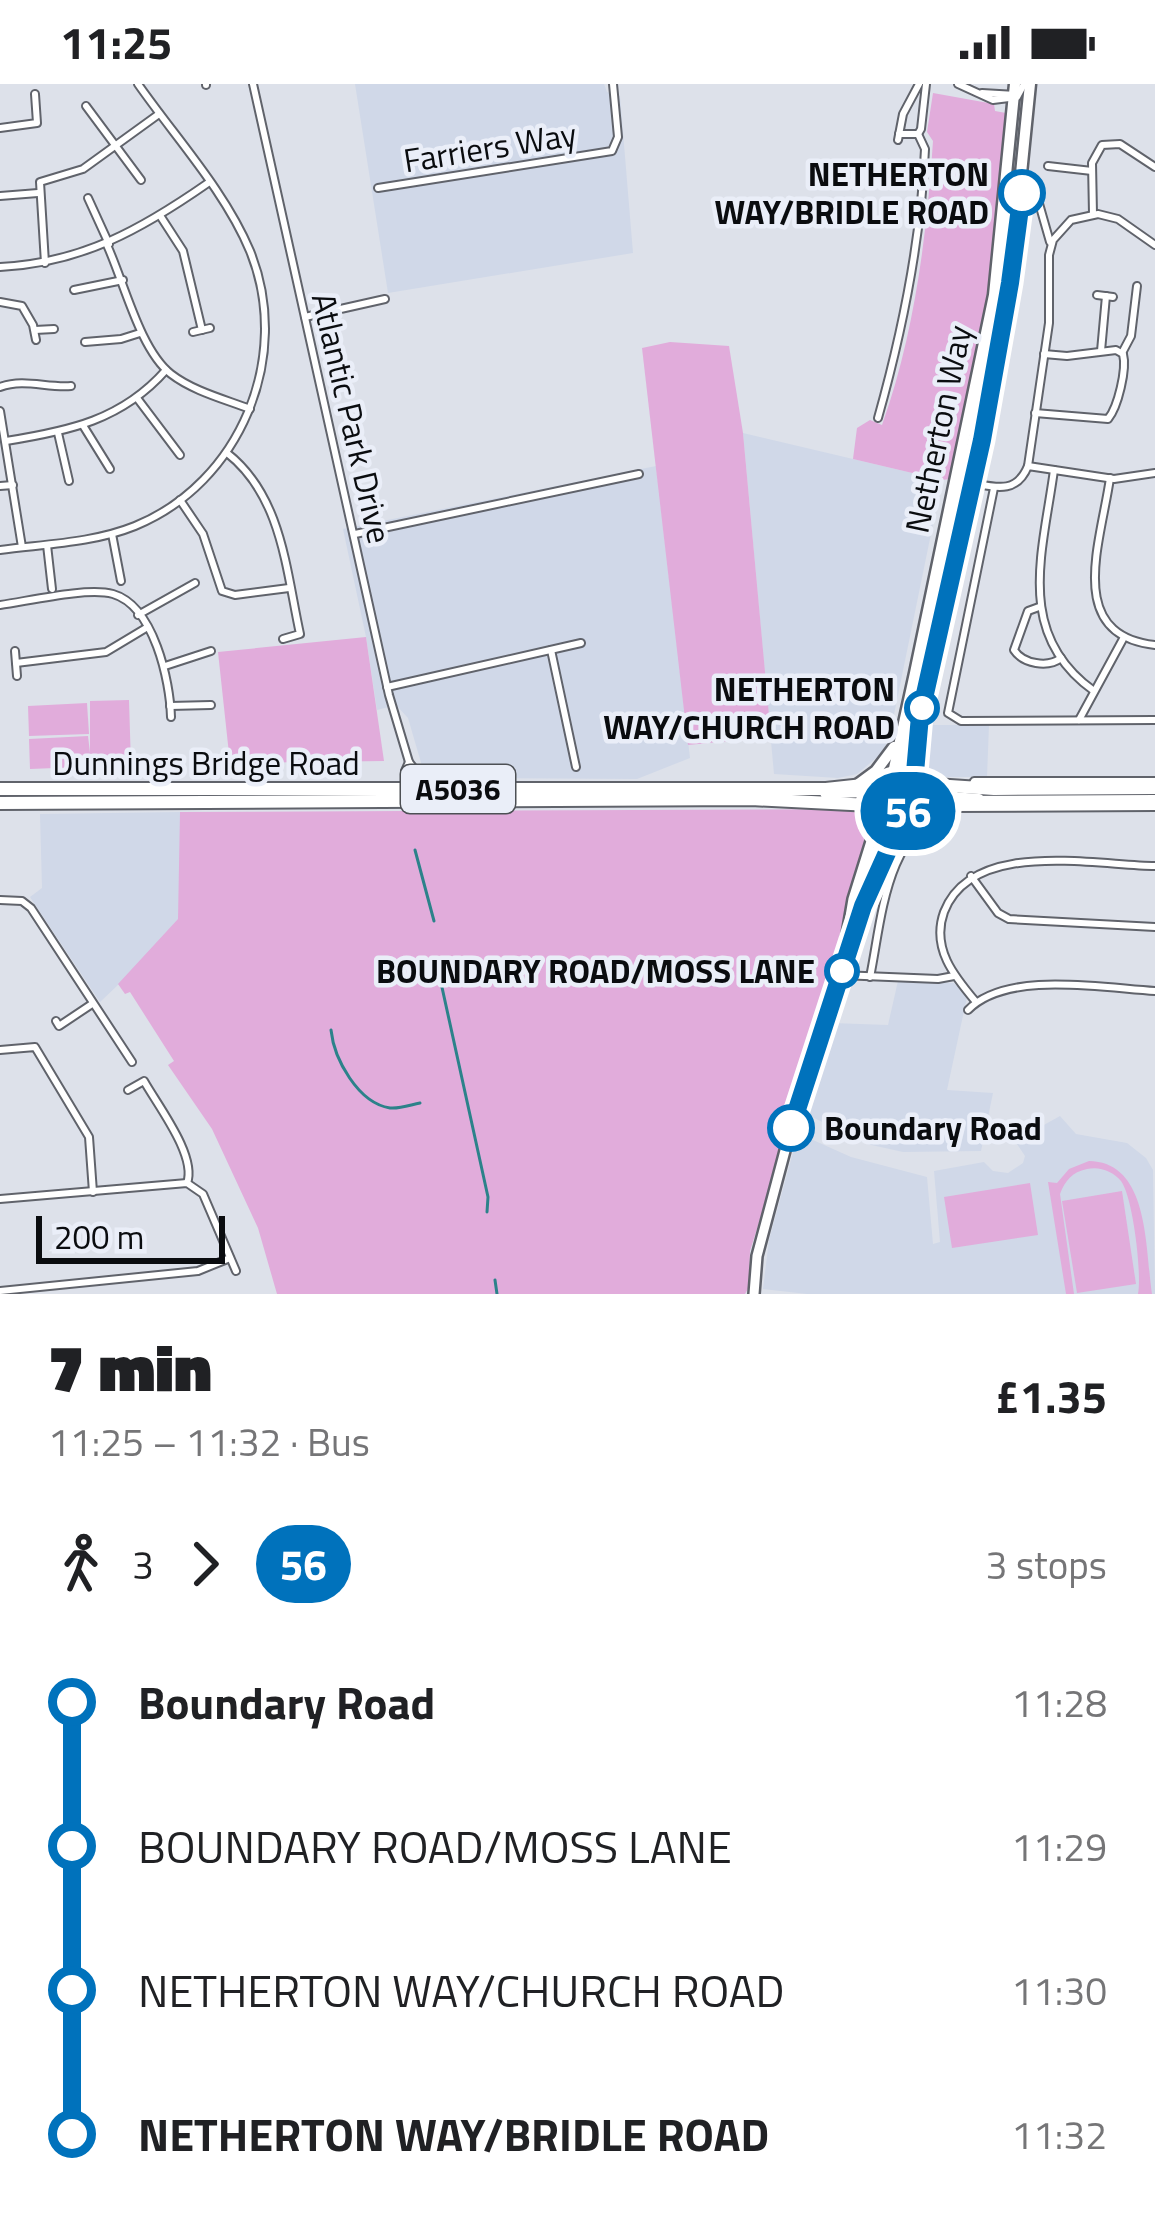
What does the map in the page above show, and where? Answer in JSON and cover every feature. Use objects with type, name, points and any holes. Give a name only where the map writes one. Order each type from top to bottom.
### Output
[{"type":"highway","name":"A5036","points":[[899,794],[971,787],[1155,784]]},
{"type":"highway","name":"Dunnings Bridge Road","points":[[0,803],[855,787],[899,794]]},
{"type":"highway","name":"Dunnings Bridge Road","points":[[0,790],[413,796],[439,802],[899,794]]},
{"type":"highway","name":"A5036","points":[[899,794],[1155,804]]},
{"type":"main road","name":"Netherton Way","points":[[899,794],[973,483],[1010,283],[1028,108],[1019,90]]},
{"type":"main road","name":"Netherton Way","points":[[899,794],[900,737],[994,295],[1019,90]]},
{"type":"main road","points":[[855,787],[882,764],[900,737]]},
{"type":"street","points":[[0,550],[112,534],[154,517],[180,500],[227,452],[250,409],[265,344],[262,296],[242,234],[138,84]]},
{"type":"street","name":"Atlantic Park Drive","points":[[254,84],[413,796]]},
{"type":"street","name":"Farriers Way","points":[[378,188],[612,152],[618,137],[613,84]]},
{"type":"street","points":[[878,418],[902,329],[917,242],[926,149],[918,134],[922,84]]},
{"type":"street","points":[[918,134],[898,137],[902,114],[922,84]]},
{"type":"street","points":[[958,84],[978,93],[1019,90]]},
{"type":"street","points":[[0,128],[37,123],[34,94]]},
{"type":"street","points":[[86,106],[141,180]]},
{"type":"street","points":[[45,263],[38,193],[42,181],[83,169],[159,115]]},
{"type":"street","points":[[1093,214],[1096,151],[1109,142],[1120,144],[1155,167]]},
{"type":"street","points":[[1048,166],[1092,171]]},
{"type":"street","points":[[0,267],[45,263],[108,245],[160,217],[208,183]]},
{"type":"street","points":[[0,196],[38,193]]},
{"type":"street","points":[[88,198],[141,332],[166,370],[250,409]]},
{"type":"street","points":[[973,483],[994,488],[1015,485],[1028,466],[1050,310],[1051,245],[1038,200]]},
{"type":"street","points":[[1051,245],[1066,224],[1093,214],[1118,219],[1155,245]]},
{"type":"street","points":[[160,217],[185,257],[202,330]]},
{"type":"street","points":[[74,290],[123,280]]},
{"type":"street","points":[[1035,413],[1110,418],[1126,364],[1122,353],[1131,335],[1137,286]]},
{"type":"street","points":[[1126,295],[1136,296]]},
{"type":"street","points":[[1101,351],[1106,296]]},
{"type":"street","points":[[305,317],[386,299]]},
{"type":"street","points":[[0,302],[22,306],[36,340]]},
{"type":"street","points":[[35,330],[54,329]]},
{"type":"street","points":[[85,342],[141,332]]},
{"type":"street","points":[[1044,354],[1122,353]]},
{"type":"street","points":[[6,441],[84,427],[137,398],[166,370]]},
{"type":"street","points":[[0,387],[22,381],[44,388],[71,386]]},
{"type":"street","points":[[137,398],[180,455]]},
{"type":"street","points":[[0,414],[22,547]]},
{"type":"street","points":[[84,427],[110,470]]},
{"type":"street","points":[[58,433],[69,481]]},
{"type":"street","points":[[227,452],[247,470],[269,502],[300,634],[284,639]]},
{"type":"street","points":[[1028,466],[1110,478],[1155,473]]},
{"type":"street","points":[[1054,470],[1039,607],[1047,637],[1094,692]]},
{"type":"street","points":[[354,535],[639,473]]},
{"type":"street","points":[[1110,478],[1095,599],[1105,625],[1123,639],[1155,642]]},
{"type":"street","points":[[0,485],[13,484]]},
{"type":"street","points":[[994,488],[947,705],[951,716],[961,721],[1155,720]]},
{"type":"street","points":[[180,500],[202,534],[222,591],[235,596],[289,588]]},
{"type":"street","points":[[112,534],[121,581]]},
{"type":"street","points":[[46,544],[52,590]]},
{"type":"street","points":[[138,615],[195,583]]},
{"type":"street","points":[[0,605],[101,592],[118,596],[138,615],[165,666],[171,717]]},
{"type":"street","points":[[1039,607],[1028,611],[1014,650],[1023,659],[1048,664],[1061,658]]},
{"type":"street","points":[[16,663],[106,652],[146,628]]},
{"type":"street","points":[[1078,721],[1123,639]]},
{"type":"street","points":[[387,687],[581,643]]},
{"type":"street","points":[[551,650],[576,767]]},
{"type":"street","points":[[15,651],[17,676]]},
{"type":"street","points":[[165,666],[211,651]]},
{"type":"street","points":[[170,706],[211,705]]},
{"type":"street","points":[[790,788],[810,794],[899,794]]},
{"type":"street","points":[[756,1291],[757,1256],[799,1098],[863,906],[903,823],[899,794]]},
{"type":"street","points":[[840,975],[858,881],[887,834],[899,794]]},
{"type":"street","points":[[870,977],[897,856],[941,812],[1155,804]]},
{"type":"street","points":[[976,1002],[953,976],[940,942],[940,922],[956,890],[971,877],[1002,863],[1155,866]]},
{"type":"street","points":[[971,877],[998,913],[1009,920],[1155,927]]},
{"type":"street","points":[[0,900],[22,901],[31,908],[132,1063]]},
{"type":"street","points":[[840,975],[953,976]]},
{"type":"street","points":[[968,1010],[1005,988],[1022,986],[1155,991]]},
{"type":"street","points":[[56,1021],[59,1026],[92,1004]]},
{"type":"street","points":[[0,1050],[35,1047],[89,1137],[93,1192]]},
{"type":"street","points":[[128,1090],[144,1081],[185,1154],[191,1175],[188,1183]]},
{"type":"street","points":[[0,1199],[188,1183],[202,1194],[236,1270]]},
{"type":"street","points":[[0,1291],[198,1271],[230,1258]]},
{"type":"shaded area","points":[[355,84],[604,84],[607,92],[620,96],[633,253],[388,293]]},
{"type":"shaded area","points":[[933,93],[994,104],[995,111],[1006,113],[995,265],[950,479],[942,480],[853,459],[857,428],[870,420],[882,425],[911,321],[927,213],[933,141],[927,132]]},
{"type":"shaded area","points":[[670,342],[729,346],[743,433],[771,737],[688,745],[642,348]]},
{"type":"shaded area","points":[[743,433],[942,480],[889,739],[881,754],[857,774],[838,778],[774,774]]},
{"type":"shaded area","points":[[656,466],[690,758],[637,779],[477,778],[473,767],[422,766],[408,718],[396,705],[377,710],[343,529]]},
{"type":"shaded area","points":[[366,637],[384,761],[230,763],[218,652]]},
{"type":"shaded area","points":[[129,700],[131,765],[30,769],[29,739],[88,736],[90,753],[90,701]]},
{"type":"shaded area","points":[[87,703],[89,734],[29,736],[28,706]]},
{"type":"shaded area","points":[[931,725],[989,725],[987,777],[937,777],[922,759]]},
{"type":"shaded area","points":[[874,809],[847,901],[832,979],[790,1099],[750,1251],[745,1294],[277,1294],[258,1228],[212,1129],[168,1065],[174,1061],[130,992],[125,994],[118,984],[178,919],[180,812]]},
{"type":"shaded area","points":[[181,812],[182,924],[100,1002],[30,897],[42,888],[40,814]]},
{"type":"shaded area","points":[[898,981],[954,983],[967,997],[947,1090],[993,1093],[981,1151],[903,1152],[867,1144],[802,1112],[832,1023],[888,1025]]},
{"type":"shaded area","points":[[1060,1116],[1076,1134],[1127,1143],[1153,1170],[1155,1294],[807,1294],[763,1289],[769,1240],[797,1138],[804,1136],[851,1157],[927,1177],[933,1244],[940,1242],[934,1171],[984,1162],[993,1171],[1008,1173],[1025,1156],[1015,1141]]},
{"type":"shaded area","points":[[1089,1161],[1109,1165],[1134,1192],[1145,1232],[1152,1294],[1138,1294],[1135,1236],[1121,1181],[1096,1168],[1073,1175],[1060,1194],[1074,1294],[1066,1294],[1048,1182],[1057,1183],[1069,1169]]},
{"type":"shaded area","points":[[1030,1183],[1038,1235],[952,1248],[944,1197]]},
{"type":"shaded area","points":[[1122,1191],[1136,1284],[1077,1293],[1062,1201]]},
{"type":"waterway","points":[[415,850],[434,921]]},
{"type":"waterway","points":[[436,960],[488,1197],[487,1212]]},
{"type":"waterway","points":[[331,1030],[343,1066],[368,1098],[390,1108],[420,1103]]},
{"type":"waterway","points":[[495,1280],[497,1294]]},
{"type":"bus line","name":"56","points":[[791,1128],[863,906],[913,795],[920,716],[982,440],[1022,193]]},
{"type":"place","name":"NETHERTON WAY/BRIDLE ROAD","points":[[1022,193]]},
{"type":"place","name":"NETHERTON WAY/CHURCH ROAD","points":[[922,708]]},
{"type":"place","name":"BOUNDARY ROAD/MOSS LANE","points":[[842,971]]},
{"type":"place","name":"Boundary Road","points":[[791,1128]]}]
